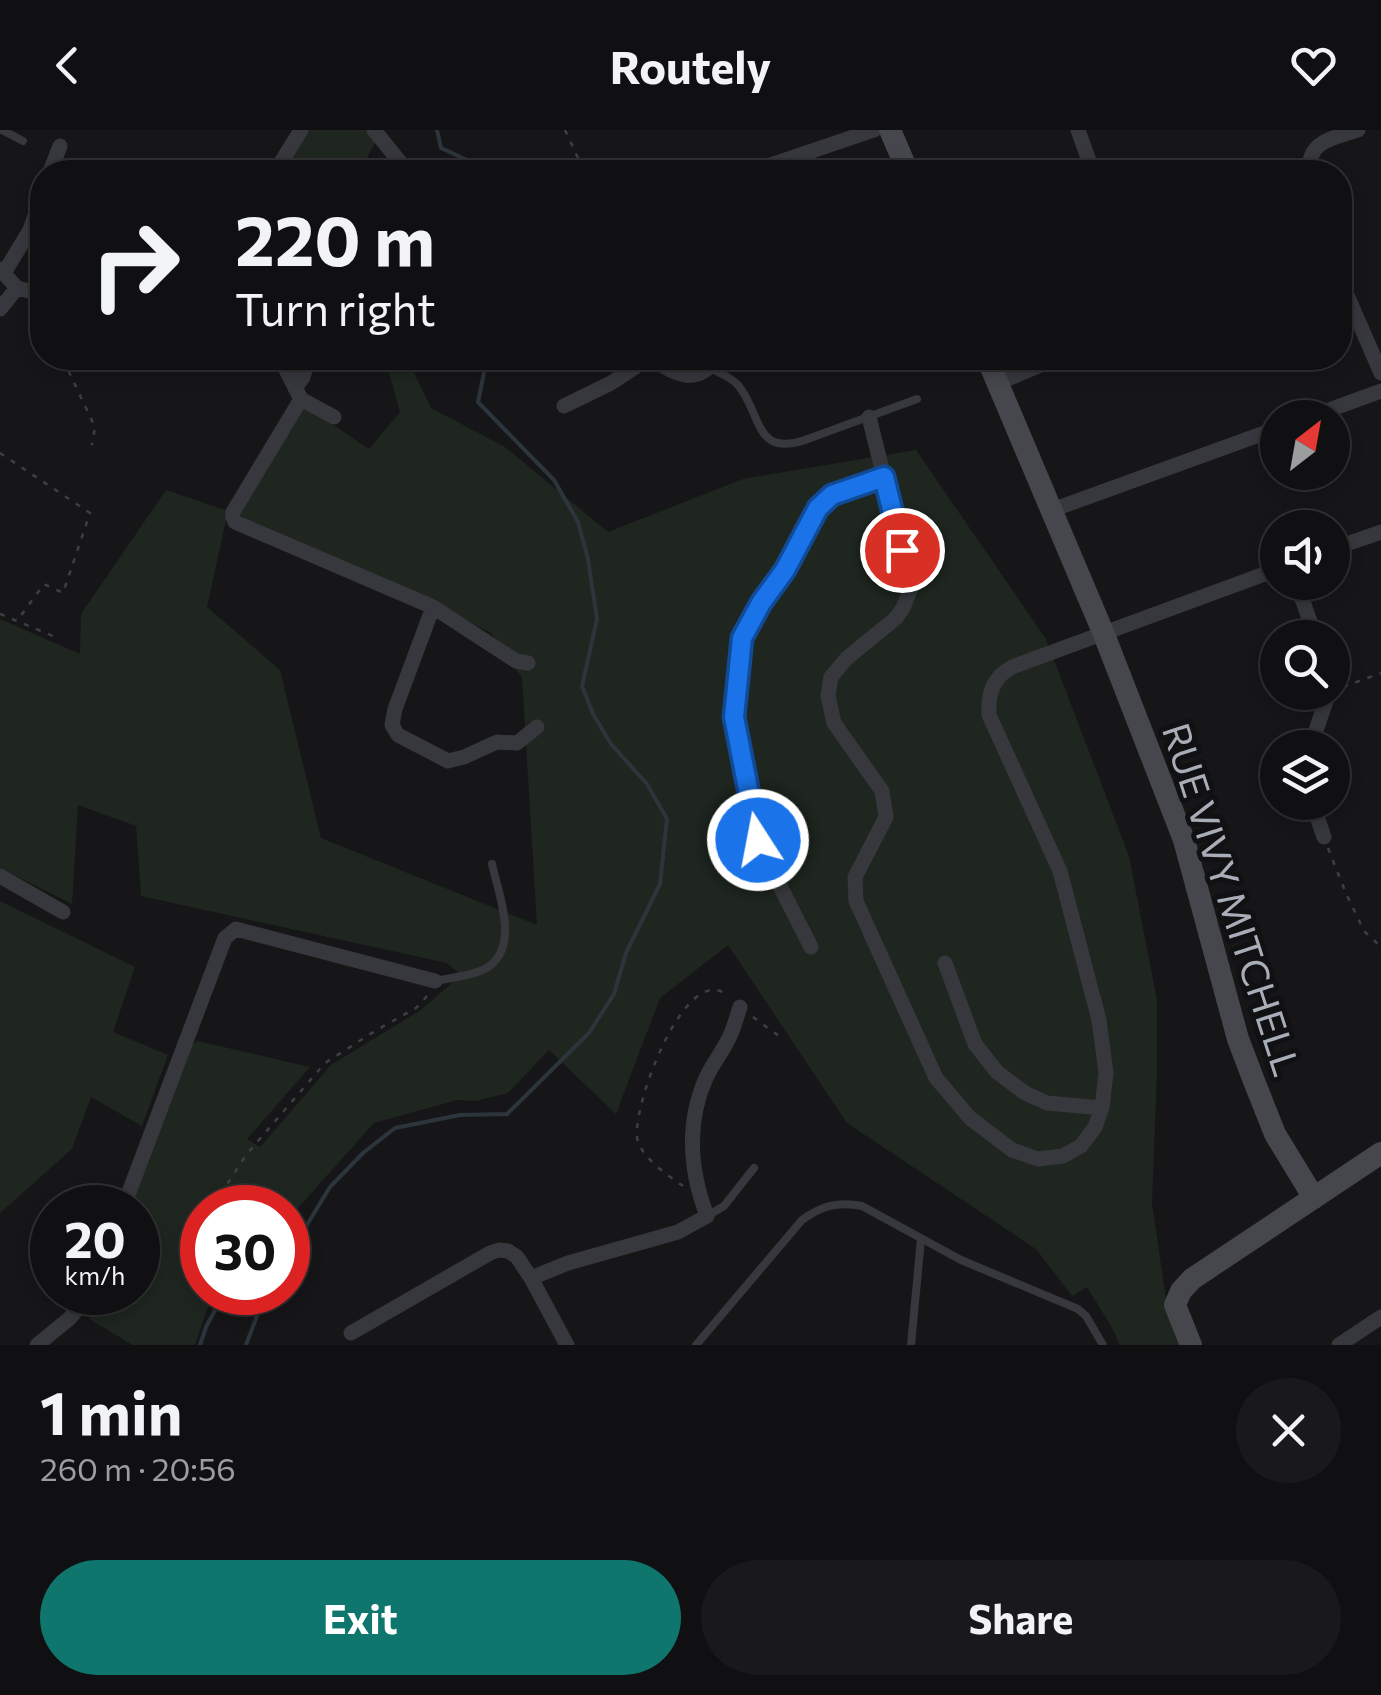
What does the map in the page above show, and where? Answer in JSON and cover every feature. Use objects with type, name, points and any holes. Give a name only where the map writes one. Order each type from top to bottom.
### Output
[{"type":"street","points":[[282,160],[301,130]]},
{"type":"street","points":[[374,130],[398,160]]},
{"type":"street","points":[[785,160],[874,130]]},
{"type":"street","points":[[890,130],[903,160]]},
{"type":"street","points":[[1078,130],[1089,160]]},
{"type":"street","points":[[1308,160],[1314,148],[1325,141],[1358,130]]},
{"type":"street","points":[[55,160],[60,146]]},
{"type":"street","points":[[30,230],[2,271],[17,288],[30,291]]},
{"type":"street","points":[[0,308],[17,288]]},
{"type":"street","points":[[1352,307],[1381,373]]},
{"type":"street","points":[[286,370],[298,394],[334,417]]},
{"type":"street","points":[[305,370],[298,394],[234,512],[235,522],[433,607],[516,661],[528,663]]},
{"type":"street","points":[[564,406],[630,370]]},
{"type":"street","points":[[668,370],[686,377],[700,370]]},
{"type":"street","name":"RUE VIVY MITCHELL","points":[[992,370],[1104,632],[1184,840],[1238,1039],[1275,1134],[1314,1198]]},
{"type":"street","points":[[998,383],[1029,370]]},
{"type":"street","points":[[1350,402],[1381,391]]},
{"type":"street","points":[[869,416],[911,588],[896,618],[831,676],[828,696],[834,723],[882,791],[886,817],[855,877],[856,901],[936,1078],[970,1118],[1012,1150],[1038,1159],[1064,1156],[1081,1146],[1102,1108],[1106,1073],[1099,1020],[1060,870],[989,715],[988,696],[994,680],[1004,671],[1260,576]]},
{"type":"street","points":[[1052,510],[1260,435]]},
{"type":"street","points":[[811,946],[758,840],[734,717],[742,638],[818,508],[832,495],[884,477]]},
{"type":"street","points":[[1350,543],[1381,532]]},
{"type":"street","points":[[433,607],[396,709],[394,731],[448,761],[497,742],[517,743],[537,726]]},
{"type":"street","points":[[1318,820],[1324,838]]},
{"type":"street","points":[[0,876],[63,912]]},
{"type":"street","points":[[132,1185],[230,932],[236,929],[435,981]]},
{"type":"street","points":[[945,962],[975,1044],[997,1072],[1025,1093],[1047,1103],[1102,1108]]},
{"type":"street","points":[[531,1278],[568,1263],[678,1232],[707,1216],[693,1171],[697,1106],[706,1078],[730,1037],[740,1006]]},
{"type":"street","points":[[1191,1345],[1175,1306],[1181,1291],[1381,1153]]},
{"type":"street","points":[[352,1333],[499,1250],[516,1256],[567,1345]]},
{"type":"street","points":[[37,1345],[72,1315]]},
{"type":"street","points":[[1339,1345],[1380,1320]]},
{"type":"lane","points":[[2,130],[23,141]]},
{"type":"lane","points":[[721,370],[738,385],[766,436],[776,445],[788,446],[916,398]]},
{"type":"lane","points":[[435,981],[482,970],[501,952],[506,935],[492,864]]},
{"type":"lane","points":[[707,1216],[724,1206],[754,1168]]},
{"type":"lane","points":[[696,1345],[802,1220],[830,1204],[848,1203],[862,1206],[961,1260],[1078,1309],[1102,1345]]},
{"type":"lane","points":[[911,1345],[921,1240]]},
{"type":"path","points":[[565,130],[579,160]]},
{"type":"path","points":[[69,370],[95,427],[92,445]]},
{"type":"path","points":[[0,453],[90,513],[64,593],[44,584],[17,621]]},
{"type":"path","points":[[0,614],[53,636]]},
{"type":"path","points":[[1350,685],[1381,673]]},
{"type":"path","points":[[1324,838],[1364,931],[1381,947]]},
{"type":"path","points":[[227,1185],[246,1155],[325,1063],[416,1008],[435,981]]},
{"type":"path","points":[[700,1198],[646,1156],[636,1137],[642,1104],[668,1032],[693,999],[709,988],[720,988],[782,1039]]},
{"type":"shaded area","points":[[305,130],[367,130],[377,139],[366,160],[290,160]]},
{"type":"shaded area","points":[[388,370],[413,370],[431,408],[505,447],[608,532],[743,479],[916,450],[1046,639],[1129,856],[1157,1000],[1152,1203],[1166,1299],[1181,1345],[1120,1345],[1087,1287],[1072,1296],[1036,1249],[847,1123],[728,945],[660,998],[616,1114],[549,1050],[508,1093],[476,1101],[457,1100],[374,1123],[310,1194],[310,1185],[180,1185],[180,1315],[205,1315],[195,1345],[133,1345],[89,1319],[91,1315],[160,1315],[160,1185],[138,1185],[188,1046],[198,1041],[310,1067],[247,1139],[260,1147],[331,1065],[421,1010],[461,975],[447,963],[141,896],[136,826],[78,805],[72,904],[0,868],[0,619],[80,654],[81,614],[166,490],[228,511],[207,607],[280,670],[321,838],[537,925],[522,678],[491,633],[389,581],[241,516],[240,508],[302,404],[369,449],[400,412]]},
{"type":"shaded area","points":[[0,901],[135,967],[113,1032],[168,1055],[142,1126],[91,1097],[72,1149],[0,1213]]},
{"type":"waterway","points":[[437,130],[441,148],[467,160]]},
{"type":"waterway","points":[[310,1220],[330,1187],[395,1128],[460,1115],[507,1114],[589,1033],[614,994],[626,953],[660,884],[667,819],[647,784],[611,744],[582,686],[597,619],[578,522],[554,480],[478,402],[485,370]]},
{"type":"waterway","points":[[200,1345],[212,1315]]},
{"type":"waterway","points":[[246,1345],[257,1315]]},
{"type":"route","points":[[758,840],[734,717],[742,638],[818,508],[832,495],[884,477],[902,550]]}]
